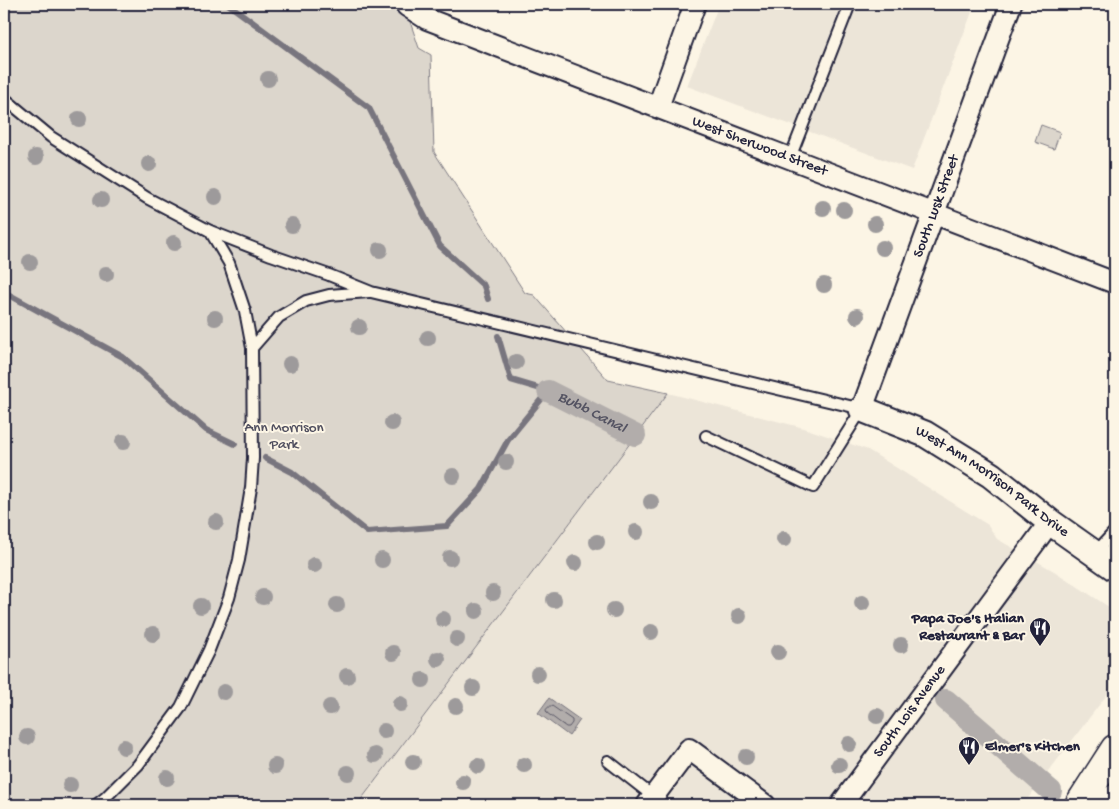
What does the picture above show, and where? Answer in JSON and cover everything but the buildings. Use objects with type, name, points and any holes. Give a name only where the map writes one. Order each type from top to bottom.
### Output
[{"type":"main road","points":[[1078,805],[1115,749]]},
{"type":"main road","points":[[1111,805],[1115,799]]},
{"type":"street","points":[[658,108],[696,4]]},
{"type":"street","name":"South Lusk Street","points":[[862,409],[1011,4]]},
{"type":"street","name":"West Sherwood Street","points":[[407,5],[427,19],[1115,283]]},
{"type":"street","name":"West Ann Morrison Park Drive","points":[[862,409],[925,434],[991,475],[1050,522],[1115,568]]},
{"type":"street","name":"South Lois Avenue","points":[[841,805],[1050,522]]},
{"type":"street","points":[[650,801],[689,750],[765,805]]},
{"type":"lane","points":[[790,158],[850,4]]},
{"type":"lane","points":[[4,98],[51,137],[147,198],[210,231],[271,255],[329,274],[371,292],[862,409],[813,487],[706,436]]},
{"type":"lane","points":[[96,805],[138,764],[181,707],[209,650],[228,598],[239,560],[251,488],[253,458],[252,348],[245,310],[231,271],[210,231]]},
{"type":"lane","points":[[252,348],[279,317],[306,301],[329,295],[371,292]]},
{"type":"lane","points":[[1095,553],[1115,532]]},
{"type":"lane","points":[[608,761],[650,801]]},
{"type":"shaded area","points":[[719,4],[975,4],[912,170],[687,86]]},
{"type":"shaded area","points":[[668,393],[804,428],[868,450],[988,525],[997,539],[1054,571],[1115,611],[1115,684],[1023,805],[357,805]]},
{"type":"green space","name":"Ann Morrison Park","points":[[4,4],[404,4],[419,48],[431,55],[434,152],[525,293],[534,295],[608,380],[668,393],[357,805],[4,805]]},
{"type":"green space","points":[[1041,125],[1060,132],[1054,149],[1035,142]]},
{"type":"water","points":[[549,698],[580,720],[569,736],[538,713]]},
{"type":"waterway","points":[[228,4],[369,108],[440,246],[484,286],[488,299]]},
{"type":"waterway","points":[[4,292],[123,357],[206,430],[235,444]]},
{"type":"waterway","points":[[265,458],[292,472],[367,532],[447,526],[481,489],[508,440],[548,391],[511,380],[498,336]]},
{"type":"waterway","name":"Bubb Canal","points":[[548,391],[635,435]]},
{"type":"waterway","name":"Bubb Canal","points":[[946,700],[1051,791]]},
{"type":"place","name":"Papa Joe's Italian Restaurant & Bar","points":[[1040,647]]},
{"type":"place","name":"Elmer's Kitchen","points":[[969,766]]}]
